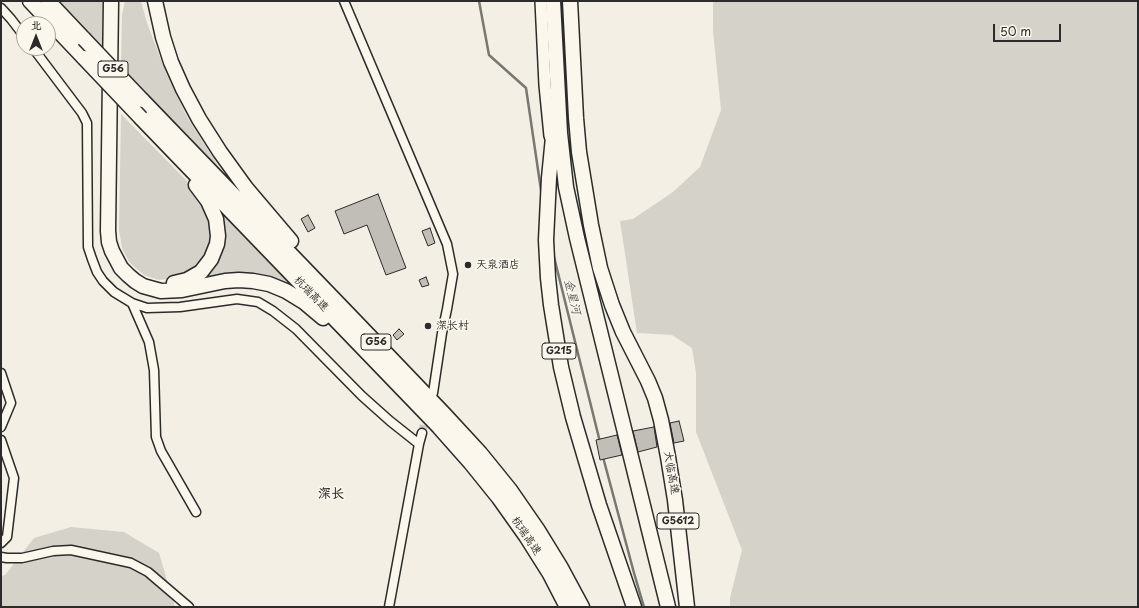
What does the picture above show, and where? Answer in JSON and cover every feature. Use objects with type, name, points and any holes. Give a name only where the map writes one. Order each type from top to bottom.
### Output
[{"type":"highway","name":"杭瑞高速","points":[[30,1],[454,444],[495,492],[530,542],[550,574],[567,607]]},
{"type":"highway","name":"杭瑞高速","points":[[48,1],[464,435],[524,509],[561,568],[582,607]]},
{"type":"highway","points":[[111,1],[108,231],[112,251],[121,268],[139,284],[162,291],[182,290],[225,281],[239,280],[269,284],[286,291],[314,309],[336,330],[379,364]]},
{"type":"highway","points":[[118,1],[115,218],[117,241],[123,258],[139,275],[162,284],[179,283],[190,279],[201,272],[211,259],[217,244],[218,232],[216,219],[203,194],[141,118]]},
{"type":"highway","points":[[155,1],[159,25],[171,62],[190,104],[208,135],[246,188],[305,257],[355,321]]},
{"type":"highway","name":"G215","points":[[553,1],[558,85],[549,178],[546,240],[551,305],[561,367],[573,417],[586,463],[634,607]]},
{"type":"highway","name":"大临高速","points":[[570,1],[576,118],[584,189],[600,268],[612,305],[623,332],[648,381],[661,420],[675,500],[687,607]]},
{"type":"highway","points":[[558,85],[574,83]]},
{"type":"highway","name":"G5612","points":[[558,85],[560,133],[566,187],[579,246],[668,607]]},
{"type":"street","points":[[344,1],[447,244],[453,274],[432,393]]},
{"type":"street","points":[[540,1],[545,85],[552,150]]},
{"type":"street","points":[[1,8],[16,26]]},
{"type":"street","points":[[39,56],[82,113],[87,123],[88,247],[94,266],[104,281],[114,292],[132,303],[147,308],[180,307],[237,299],[258,302],[273,311],[296,329],[362,396],[419,444]]},
{"type":"street","points":[[132,303],[149,342],[154,370],[156,437],[161,452],[196,512]]},
{"type":"street","points":[[1,373],[11,402],[1,427]]},
{"type":"street","points":[[389,607],[422,433]]},
{"type":"street","points":[[1,440],[14,478],[7,536],[1,543]]},
{"type":"street","points":[[1,558],[22,558],[53,550],[71,550],[131,563],[148,572],[189,607]]},
{"type":"shaded area","points":[[54,1],[105,1],[104,53]]},
{"type":"shaded area","points":[[125,1],[141,1],[147,23],[166,73],[186,115],[222,172],[139,87],[121,66],[122,15]]},
{"type":"shaded area","points":[[713,1],[1138,1],[1138,607],[730,607],[730,598],[742,550],[696,432],[696,373],[692,348],[672,335],[637,333],[620,221],[633,219],[673,192],[700,167],[721,110],[713,31]]},
{"type":"shaded area","points":[[121,114],[186,180],[207,210],[212,225],[212,239],[206,257],[191,273],[177,278],[159,280],[144,275],[129,262],[122,248],[119,230]]},
{"type":"shaded area","points":[[217,208],[293,286],[291,288],[200,280],[214,264]]},
{"type":"shaded area","points":[[71,527],[124,532],[159,553],[175,607],[1,607],[1,576],[5,575],[34,538]]},
{"type":"building","points":[[378,194],[406,268],[386,275],[367,225],[344,234],[335,211]]},
{"type":"building","points":[[308,215],[315,228],[308,232],[301,219]]},
{"type":"building","points":[[430,228],[435,243],[428,246],[422,231]]},
{"type":"building","points":[[426,277],[429,285],[422,287],[419,280]]},
{"type":"building","points":[[399,329],[404,334],[397,340],[393,335]]},
{"type":"building","points":[[679,421],[684,441],[674,443],[670,423]]},
{"type":"building","points":[[654,427],[657,447],[638,452],[633,431]]},
{"type":"building","points":[[617,435],[622,455],[600,460],[596,440]]},
{"type":"waterway","name":"金星河","points":[[479,1],[489,55],[526,88],[542,197]]},
{"type":"waterway","name":"金星河","points":[[554,257],[600,442]]},
{"type":"waterway","name":"金星河","points":[[603,457],[644,607]]},
{"type":"tunnel","points":[[422,433],[427,413]]},
{"type":"place","name":"天泉酒店","points":[[468,265]]},
{"type":"place","name":"深长村","points":[[428,326]]},
{"type":"district","name":"深长","points":[[331,494]]}]
